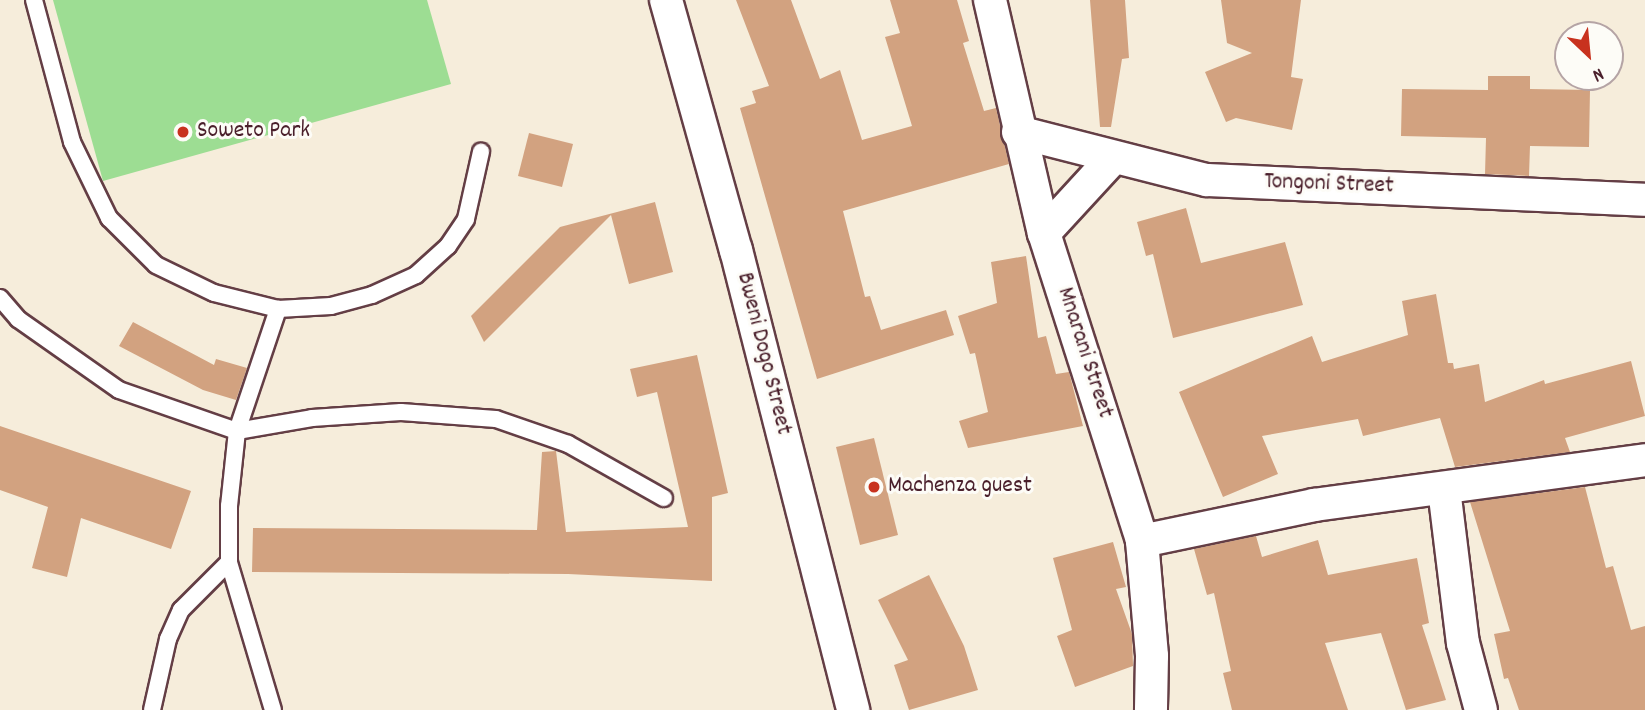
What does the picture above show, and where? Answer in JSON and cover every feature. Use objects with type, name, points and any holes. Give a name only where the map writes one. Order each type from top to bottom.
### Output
[{"type":"street","name":"Bweni Dogo Street","points":[[666,0],[736,250],[853,710]]},
{"type":"street","name":"Mnarani Street","points":[[990,0],[1018,132],[1044,233],[1142,541],[1152,656],[1152,710]]},
{"type":"street","name":"Tongoni Street","points":[[1018,132],[1207,180],[1645,200]]},
{"type":"street","points":[[1044,233],[1114,157]]},
{"type":"street","points":[[1142,541],[1314,505],[1645,460]]},
{"type":"street","points":[[1444,489],[1463,643],[1481,710]]},
{"type":"lane","points":[[33,0],[72,142],[110,218],[156,265],[214,293],[278,309],[331,306],[372,295],[416,275],[448,246],[466,219],[481,152]]},
{"type":"lane","points":[[0,298],[18,320],[119,390],[237,431],[312,418],[401,412],[496,419],[568,444],[663,498]]},
{"type":"lane","points":[[273,710],[229,562],[229,506],[237,431],[278,309]]},
{"type":"lane","points":[[152,710],[168,639],[181,610],[229,562]]},
{"type":"green space","name":"Soweto Park","points":[[53,0],[427,0],[451,84],[103,181]]},
{"type":"building","points":[[736,0],[791,0],[820,79],[840,70],[862,140],[912,126],[885,37],[900,33],[890,0],[957,0],[969,41],[963,43],[984,111],[996,108],[1009,164],[843,211],[865,297],[870,296],[881,330],[946,310],[954,335],[817,379],[740,108],[756,103],[752,91],[769,86]]},
{"type":"building","points":[[1090,0],[1125,0],[1129,58],[1122,59],[1111,127],[1100,127]]},
{"type":"building","points":[[1221,0],[1301,0],[1291,77],[1303,79],[1292,130],[1236,118],[1226,122],[1205,72],[1252,53],[1227,43]]},
{"type":"building","points":[[1488,76],[1530,76],[1530,89],[1590,91],[1589,147],[1530,146],[1529,176],[1485,174],[1486,138],[1401,136],[1402,89],[1488,90]]},
{"type":"building","points":[[529,133],[573,144],[562,187],[518,176]]},
{"type":"building","points":[[655,202],[673,272],[629,284],[611,215],[484,342],[471,316],[560,227]]},
{"type":"building","points":[[1186,208],[1201,263],[1285,242],[1303,305],[1173,338],[1153,254],[1146,256],[1137,222]]},
{"type":"building","points":[[1026,256],[1038,338],[1046,336],[1056,374],[1069,372],[1083,426],[968,448],[959,421],[988,412],[975,353],[970,354],[958,316],[997,303],[991,262]]},
{"type":"building","points":[[1436,294],[1448,363],[1453,363],[1454,369],[1479,364],[1485,402],[1544,380],[1545,384],[1631,361],[1645,416],[1565,438],[1570,452],[1455,467],[1440,418],[1363,436],[1358,419],[1262,436],[1278,474],[1223,497],[1179,392],[1312,336],[1322,362],[1408,335],[1402,301]]},
{"type":"building","points":[[133,322],[214,365],[216,359],[247,368],[236,400],[203,390],[119,346]]},
{"type":"building","points":[[697,355],[728,493],[712,497],[712,581],[568,574],[252,572],[253,528],[537,530],[542,452],[556,451],[566,532],[688,527],[657,392],[637,397],[630,369]]},
{"type":"building","points":[[0,426],[191,491],[171,549],[81,518],[67,577],[32,568],[48,507],[0,490]]},
{"type":"building","points":[[874,438],[898,535],[860,545],[836,447]]},
{"type":"building","points":[[1585,487],[1606,568],[1613,566],[1631,630],[1645,626],[1645,710],[1519,710],[1508,678],[1504,679],[1494,634],[1510,631],[1470,502]]},
{"type":"building","points":[[1256,536],[1262,557],[1318,540],[1328,575],[1417,558],[1429,623],[1422,625],[1446,700],[1406,710],[1381,633],[1325,643],[1348,710],[1232,710],[1223,673],[1231,671],[1214,593],[1207,595],[1194,549]]},
{"type":"building","points":[[1113,542],[1126,587],[1116,589],[1132,634],[1133,666],[1075,687],[1057,636],[1072,630],[1053,558]]},
{"type":"building","points":[[929,575],[964,646],[978,690],[909,710],[894,665],[908,660],[878,600]]},
{"type":"place","name":"Soweto Park","points":[[183,132]]},
{"type":"place","name":"Machenza guest","points":[[874,487]]}]
